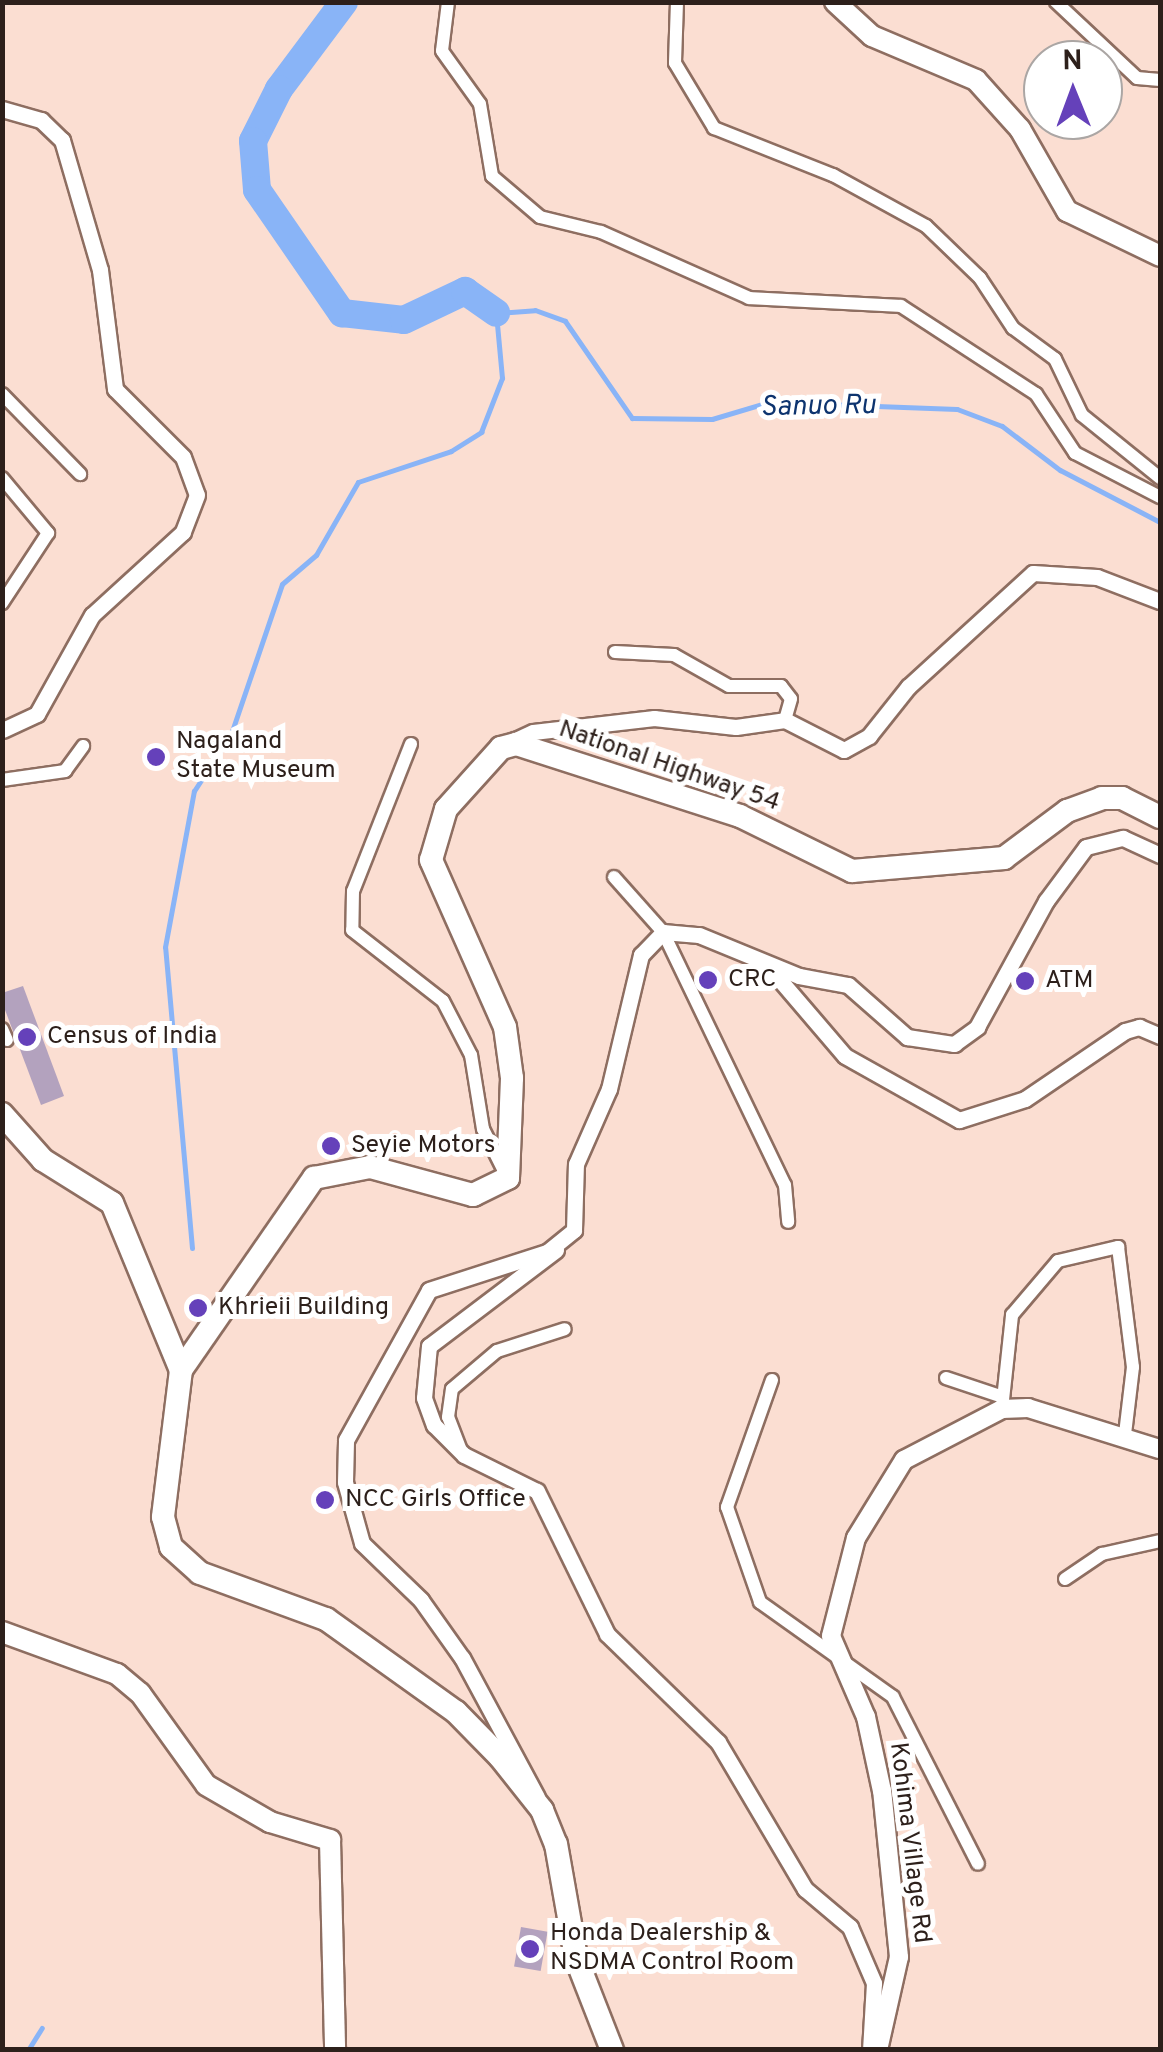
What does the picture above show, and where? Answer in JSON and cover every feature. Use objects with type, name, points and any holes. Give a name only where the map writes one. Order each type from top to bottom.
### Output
[{"type":"highway","name":"National Highway 54","points":[[501,748],[516,744],[620,774],[740,816],[852,871],[1004,858],[1067,811],[1102,798],[1122,798],[1160,817]]},
{"type":"highway","points":[[501,748],[446,809],[431,860],[504,1028],[512,1078],[508,1178],[473,1195],[370,1167],[314,1178],[181,1370],[163,1516],[180,1559],[298,1604],[381,1655],[456,1712],[542,1810],[562,1866],[576,1958],[612,2050]]},
{"type":"highway","points":[[5,1127],[43,1160],[112,1204],[181,1370]]},
{"type":"main road","points":[[835,2],[872,36],[976,80],[1020,128],[1067,211],[1160,256]]},
{"type":"main road","points":[[1002,1403],[1125,1434],[1160,1448]]},
{"type":"main road","name":"Kohima Village Rd","points":[[874,2050],[899,1957],[876,1754],[831,1636],[837,1594],[886,1485],[904,1460],[1002,1403]]},
{"type":"main road","points":[[2,1632],[117,1674],[140,1692],[206,1786],[270,1822],[330,1840],[335,2050]]},
{"type":"street","points":[[448,2],[442,51],[480,104],[492,176],[540,217],[601,232],[748,298],[901,306],[1036,394],[1075,454],[1160,497]]},
{"type":"street","points":[[678,2],[674,63],[714,128],[832,175],[926,226],[980,278],[1012,328],[1055,360],[1082,415],[1160,478]]},
{"type":"street","points":[[1056,2],[1137,78],[1160,80]]},
{"type":"street","points":[[2,109],[40,120],[62,140],[100,270],[115,389],[183,457],[197,494],[184,532],[92,615],[38,714],[2,730]]},
{"type":"street","points":[[2,394],[80,474]]},
{"type":"street","points":[[2,478],[48,533],[2,603]]},
{"type":"street","points":[[501,748],[533,732],[654,718],[736,726],[785,720],[830,749],[856,745],[1033,574],[1097,577],[1160,601]]},
{"type":"street","points":[[615,652],[674,655],[728,686],[781,686],[791,699],[785,720]]},
{"type":"street","points":[[411,744],[353,890],[352,930],[442,1001],[471,1055],[484,1129],[508,1178]]},
{"type":"street","points":[[2,780],[65,771],[83,746]]},
{"type":"street","points":[[662,932],[699,935],[799,976],[848,985],[907,1037],[954,1044],[977,1027],[1046,901],[1086,848],[1124,838],[1160,855]]},
{"type":"street","points":[[614,877],[662,932],[786,1185],[788,1222]]},
{"type":"street","points":[[662,932],[632,975],[609,1088],[576,1164],[574,1230],[561,1245],[429,1346],[424,1398],[434,1425],[464,1455],[537,1491],[607,1634],[718,1742],[805,1889],[850,1927],[874,1984],[874,2050]]},
{"type":"street","points":[[758,956],[845,1056],[959,1120],[1025,1099],[1125,1032],[1139,1027],[1160,1036]]},
{"type":"street","points":[[542,1810],[528,1769],[462,1658],[421,1600],[362,1543],[344,1460],[354,1422],[428,1290],[561,1245]]},
{"type":"street","points":[[946,1378],[1002,1403],[1012,1314],[1058,1261],[1118,1247],[1133,1368],[1125,1434]]},
{"type":"street","points":[[464,1455],[448,1416],[452,1389],[498,1351],[565,1330]]},
{"type":"street","points":[[772,1380],[727,1520],[760,1602],[905,1711],[978,1864]]},
{"type":"street","points":[[1065,1579],[1102,1554],[1160,1540]]},
{"type":"building","name":"Census of India","points":[[23,986],[64,1096],[41,1105],[2,1002],[2,993]]},
{"type":"building","name":"Honda Dealership & NSDMA Control Room","points":[[521,1927],[548,1932],[541,1971],[514,1966]]},
{"type":"waterway","name":"Sanuo Ru","points":[[344,2],[279,89],[253,141],[257,190],[342,313],[404,320],[465,291],[496,313]]},
{"type":"waterway","points":[[192,1248],[165,947],[194,791],[231,734],[282,584],[316,555],[358,482],[451,451],[481,432],[502,378],[496,313],[535,310],[565,321],[632,418],[712,419],[769,402],[957,409],[1002,426],[1060,470],[1160,522]]},
{"type":"waterway","points":[[28,2050],[42,2028]]},
{"type":"place","name":"Nagaland State Museum","points":[[156,757]]},
{"type":"place","name":"CRC","points":[[708,980]]},
{"type":"place","name":"ATM","points":[[1025,981]]},
{"type":"place","name":"Census of India","points":[[27,1037]]},
{"type":"place","name":"Seyie Motors","points":[[331,1146]]},
{"type":"place","name":"Khrieii Building","points":[[198,1308]]},
{"type":"place","name":"NCC Girls Office","points":[[325,1500]]},
{"type":"place","name":"Honda Dealership & NSDMA Control Room","points":[[530,1949]]}]
